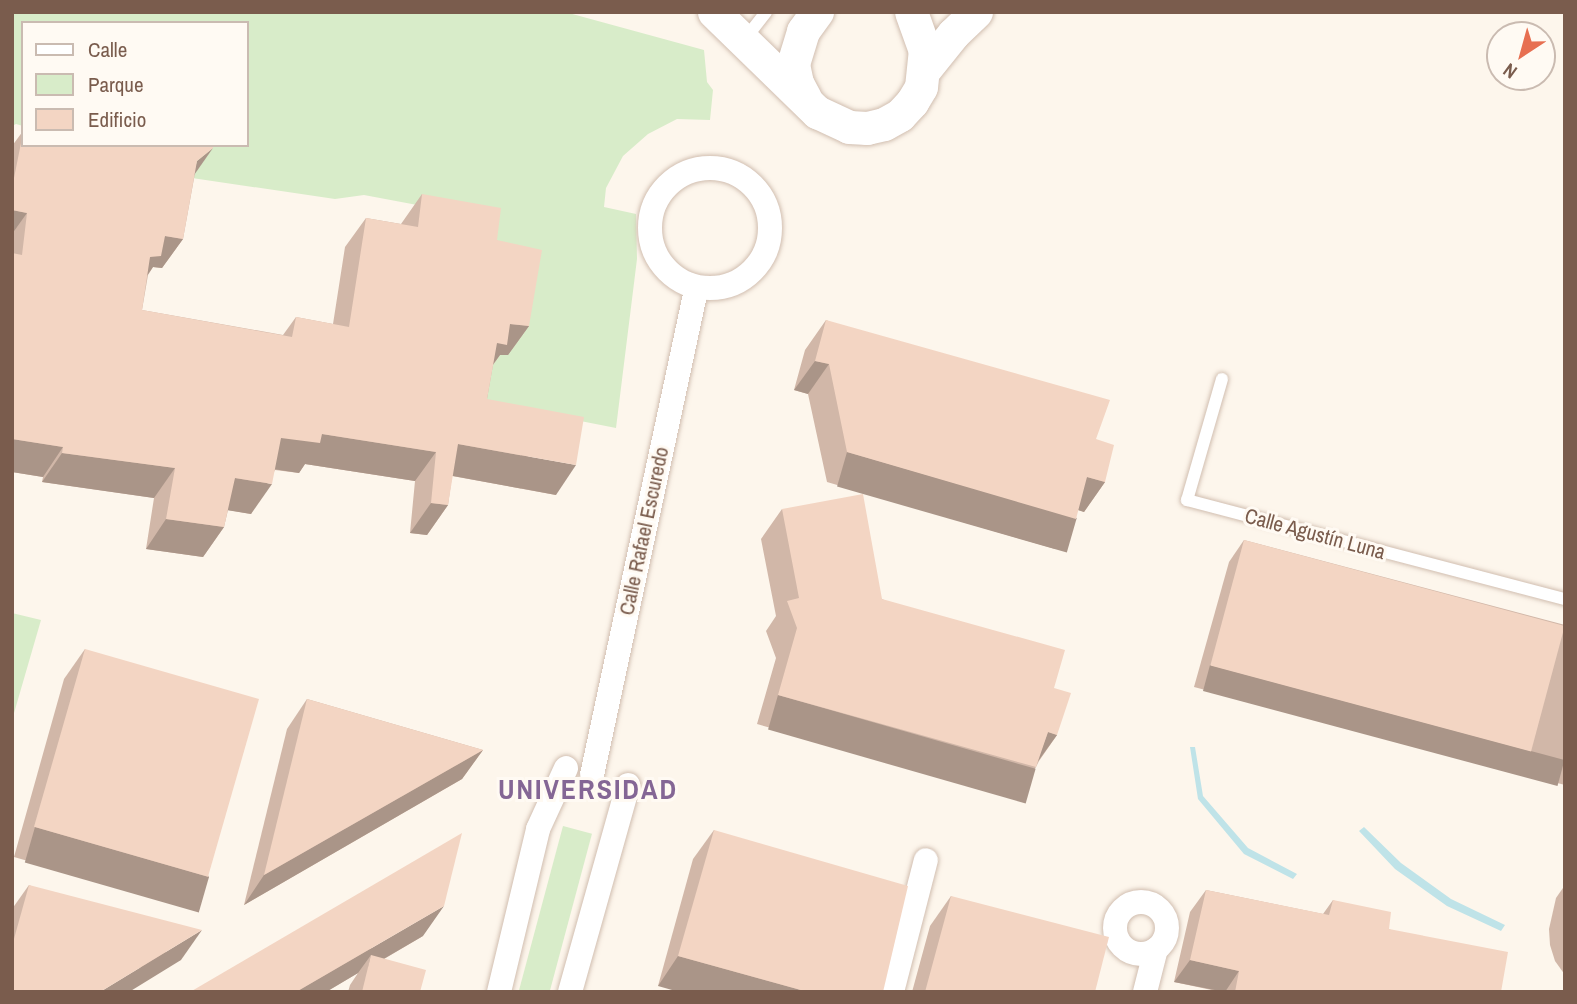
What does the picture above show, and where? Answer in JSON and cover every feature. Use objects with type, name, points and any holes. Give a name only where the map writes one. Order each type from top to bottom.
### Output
[{"type":"street","points":[[714,12],[824,117],[849,127],[884,124],[912,102],[925,69],[965,14]]},
{"type":"street","points":[[805,98],[797,83],[793,64],[799,39],[817,12]]},
{"type":"street","points":[[911,12],[921,34],[925,69]]},
{"type":"street","points":[[698,169],[722,169],[743,179],[757,191],[766,208],[770,226],[768,244],[761,260],[750,273],[734,283],[716,288],[697,287],[666,270],[656,256],[650,239],[651,215],[660,194],[677,178],[698,169]]},
{"type":"street","name":"Calle Rafael Escuredo","points":[[592,775],[697,287]]},
{"type":"street","points":[[499,992],[538,829],[566,768]]},
{"type":"street","points":[[570,992],[628,785]]},
{"type":"street","points":[[892,992],[926,860]]},
{"type":"street","points":[[1145,992],[1156,949]]},
{"type":"lane","points":[[744,40],[766,12]]},
{"type":"lane","name":"Calle Agustín Luna","points":[[1222,379],[1187,500],[1565,599]]},
{"type":"green space","points":[[12,12],[565,12],[704,50],[707,82],[713,90],[710,120],[677,119],[648,134],[623,156],[606,188],[604,207],[636,214],[637,259],[616,428],[484,402],[490,353],[508,355],[481,217],[364,195],[335,199],[192,178],[198,147],[248,147],[248,21],[21,21],[21,125],[12,126]]},
{"type":"green space","points":[[12,613],[41,620],[12,720]]},
{"type":"green space","points":[[563,826],[592,834],[550,992],[519,992]]},
{"type":"water","points":[[1190,747],[1195,747],[1203,796],[1248,848],[1297,874],[1293,879],[1244,854],[1198,799]]},
{"type":"water","points":[[1364,827],[1401,863],[1451,899],[1505,925],[1501,931],[1447,906],[1395,869],[1359,831]]},
{"type":"building","points":[[21,143],[21,147],[213,147],[197,161],[183,239],[165,236],[161,256],[150,257],[142,310],[292,337],[296,317],[349,327],[366,218],[418,227],[422,194],[501,208],[497,240],[542,250],[529,326],[510,324],[507,345],[497,343],[487,399],[584,417],[576,465],[458,444],[448,505],[431,503],[436,452],[322,434],[320,443],[281,438],[272,484],[235,478],[224,527],[166,519],[175,468],[62,453],[63,447],[12,439],[12,253],[22,255],[27,213],[12,210],[12,188]]},
{"type":"building","points":[[826,320],[1110,400],[1096,439],[1114,445],[1105,482],[1087,477],[1076,519],[847,452],[829,364],[815,361]]},
{"type":"building","points":[[863,494],[882,599],[1065,650],[1054,688],[1071,693],[1057,735],[1048,732],[1036,767],[778,695],[797,628],[787,601],[799,598],[782,509]]},
{"type":"building","points":[[1244,540],[1565,626],[1531,751],[1210,666]]},
{"type":"building","points":[[85,649],[259,699],[208,877],[34,827]]},
{"type":"building","points":[[307,699],[483,750],[264,875]]},
{"type":"building","points":[[714,830],[908,886],[883,992],[808,992],[678,956]]},
{"type":"building","points":[[462,833],[444,906],[296,992],[190,992]]},
{"type":"building","points":[[29,885],[202,930],[100,992],[12,992],[12,946]]},
{"type":"building","points":[[1206,890],[1329,915],[1333,900],[1391,912],[1389,929],[1508,952],[1501,992],[1235,992],[1239,971],[1190,960]]},
{"type":"building","points":[[951,896],[1109,937],[1095,992],[925,992]]},
{"type":"building","points":[[371,955],[426,970],[420,992],[362,992]]},
{"type":"district","name":"UNIVERSIDAD","points":[[588,789]]}]
